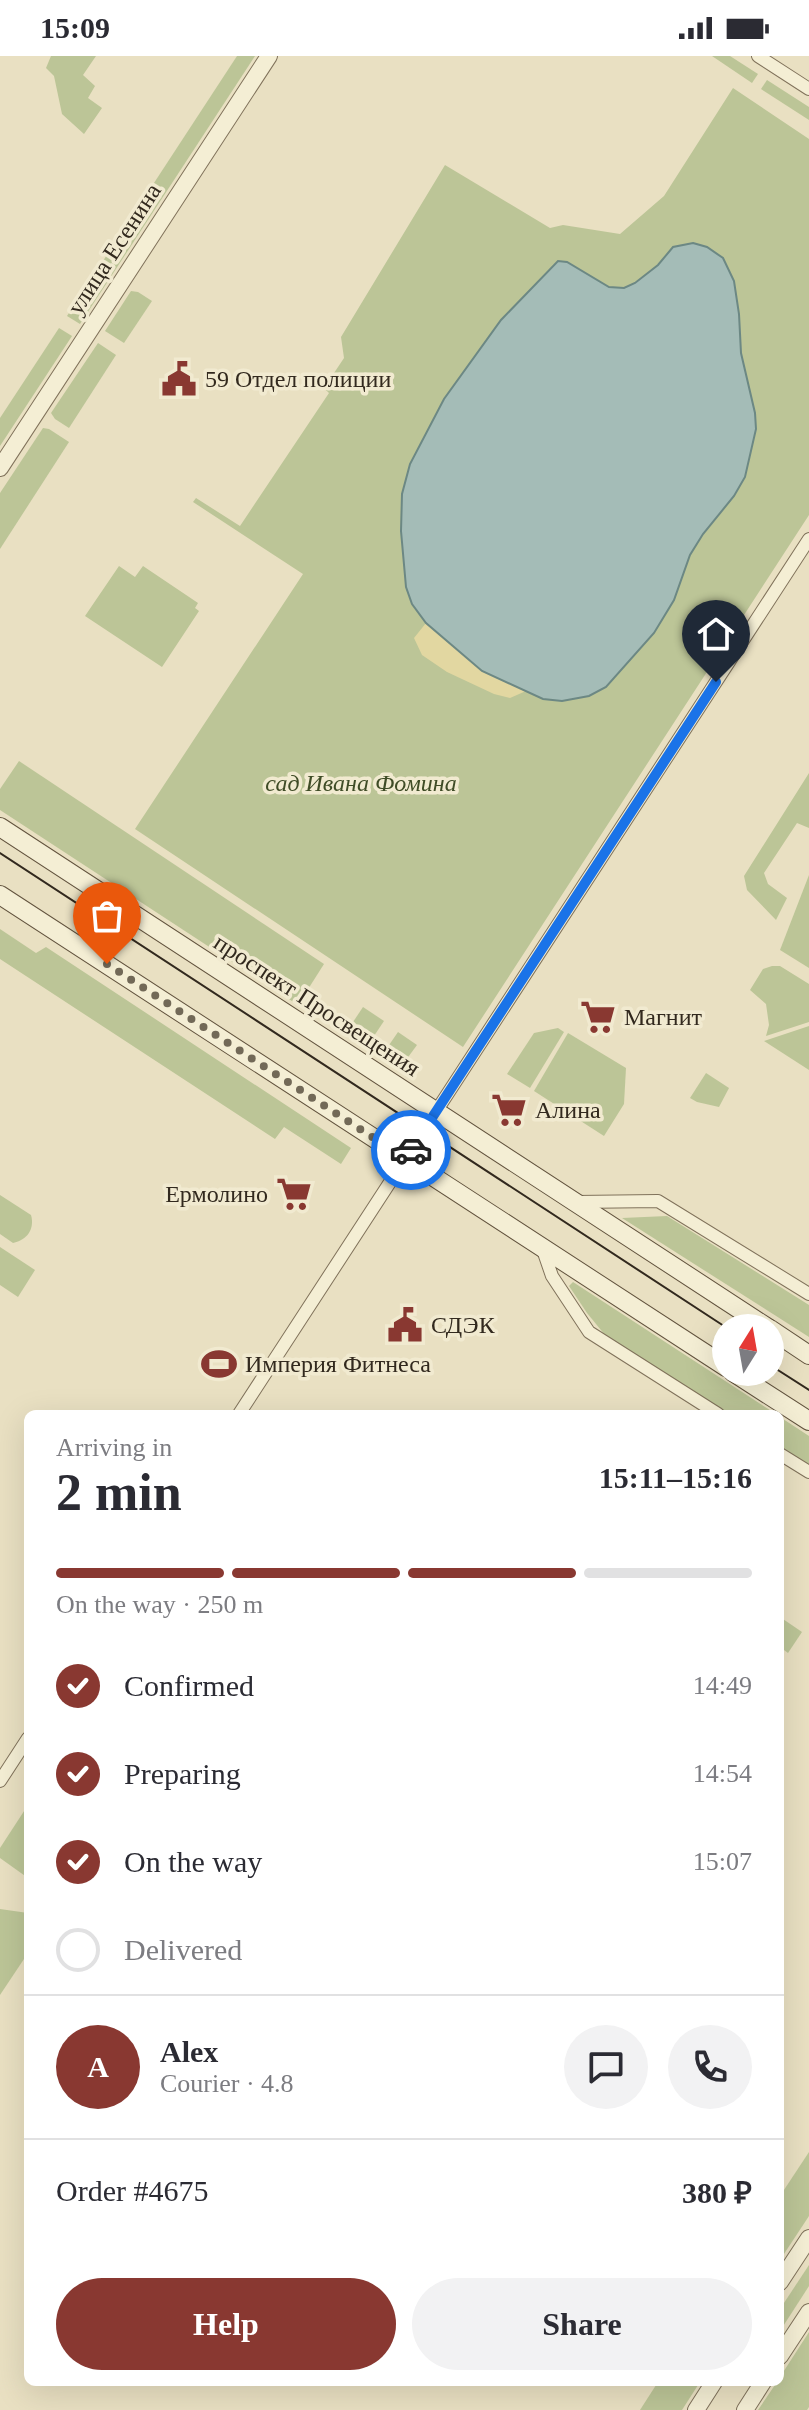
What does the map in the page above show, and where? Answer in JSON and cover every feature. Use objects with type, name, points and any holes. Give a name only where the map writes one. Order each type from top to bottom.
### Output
[{"type":"main road","name":"проспект Просвещения","points":[[0,827],[746,1314]]},
{"type":"main road","points":[[0,895],[712,1358]]},
{"type":"main road","name":"проспект Просвещения","points":[[784,1339],[809,1355]]},
{"type":"main road","points":[[755,1386],[809,1421]]},
{"type":"street","name":"улица Есенина","points":[[0,468],[269,56]]},
{"type":"street","points":[[758,56],[809,89]]},
{"type":"street","points":[[242,1410],[809,539]]},
{"type":"street","points":[[576,1202],[658,1201],[809,1294]]},
{"type":"street","points":[[542,1247],[552,1276],[589,1332],[712,1410]]},
{"type":"street","points":[[784,1456],[809,1472]]},
{"type":"street","points":[[0,1781],[24,1744]]},
{"type":"street","points":[[784,2276],[809,2238]]},
{"type":"street","points":[[784,2350],[809,2312]]},
{"type":"street","points":[[696,2410],[711,2386]]},
{"type":"street","points":[[745,2410],[760,2386]]},
{"type":"green space","points":[[51,56],[96,56],[83,75],[95,86],[88,98],[102,108],[84,134],[62,114],[54,76],[46,68]]},
{"type":"green space","points":[[237,56],[255,56],[80,324],[67,316]]},
{"type":"green space","points":[[712,56],[730,56],[758,74],[752,83]]},
{"type":"green space","points":[[767,80],[809,107],[809,120],[761,89]]},
{"type":"green space","name":"сад Ивана Фомина","points":[[733,88],[809,139],[809,515],[463,1047],[135,829],[303,574],[193,502],[196,498],[240,526],[329,393],[324,388],[344,358],[341,337],[445,165],[550,228],[563,225],[620,234],[664,196]],"holes":[[[693,243],[739,314],[741,353],[756,429],[690,555],[674,600],[606,687],[589,696],[562,701],[543,699],[482,671],[426,623],[412,605],[406,587],[401,531],[402,494],[410,464],[445,399],[501,320],[550,269],[567,262],[609,287],[624,288],[658,265],[673,247]]]},
{"type":"green space","points":[[131,291],[152,301],[124,343],[105,331]]},
{"type":"green space","points":[[59,328],[72,336],[0,446],[0,418]]},
{"type":"green space","points":[[98,343],[116,355],[69,428],[51,413]]},
{"type":"green space","points":[[43,428],[69,442],[0,549],[0,493]]},
{"type":"green space","points":[[119,566],[135,577],[143,566],[198,603],[195,608],[199,611],[162,667],[85,616]]},
{"type":"green space","points":[[19,761],[324,964],[298,1005],[0,810],[0,789]]},
{"type":"green space","points":[[809,773],[809,828],[797,823],[764,873],[768,884],[787,898],[776,920],[747,890],[744,876]]},
{"type":"green space","points":[[809,875],[809,968],[780,950]]},
{"type":"green space","points":[[0,929],[36,953],[46,947],[351,1148],[341,1164],[284,1127],[275,1139],[0,959]]},
{"type":"green space","points":[[780,966],[809,984],[809,1022],[766,1036],[769,1025],[766,1004],[750,990],[763,969]]},
{"type":"green space","points":[[363,1007],[384,1021],[374,1036],[353,1022]]},
{"type":"green space","points":[[809,1026],[809,1070],[764,1041]]},
{"type":"green space","points":[[558,1028],[564,1032],[530,1088],[507,1074],[534,1033]]},
{"type":"green space","points":[[398,1032],[417,1045],[406,1060],[387,1048]]},
{"type":"green space","points":[[568,1033],[626,1068],[624,1104],[604,1136],[534,1091]]},
{"type":"green space","points":[[706,1073],[729,1088],[719,1107],[690,1098]]},
{"type":"green space","points":[[0,1195],[31,1215],[31,1229],[18,1242],[13,1243],[0,1234]]},
{"type":"green space","points":[[667,1216],[809,1305],[809,1337],[784,1321],[784,1314],[773,1314],[622,1218]]},
{"type":"green space","points":[[0,1247],[35,1270],[18,1297],[0,1285]]},
{"type":"green space","points":[[573,1282],[712,1372],[712,1386],[733,1386],[770,1410],[723,1410],[605,1335],[569,1286]]},
{"type":"green space","points":[[784,1420],[809,1436],[809,1465],[784,1449]]},
{"type":"green space","points":[[784,1620],[802,1632],[788,1653],[784,1650]]},
{"type":"green space","points":[[24,1811],[24,1875],[0,1858],[0,1848]]},
{"type":"green space","points":[[0,1909],[24,1912],[24,1959],[0,1995]]},
{"type":"green space","points":[[809,2152],[809,2216],[784,2254],[784,2190]]},
{"type":"green space","points":[[809,2265],[809,2286],[784,2325],[784,2303]]},
{"type":"green space","points":[[809,2332],[809,2407],[807,2410],[758,2410],[774,2386],[784,2386],[784,2371]]},
{"type":"green space","points":[[655,2386],[697,2386],[682,2410],[640,2410]]},
{"type":"sand","points":[[426,623],[482,671],[526,691],[510,698],[494,694],[447,672],[422,655],[414,638]]},
{"type":"water","points":[[693,243],[707,247],[723,258],[734,281],[741,353],[756,429],[745,477],[690,555],[674,600],[654,633],[606,687],[589,696],[562,701],[543,699],[482,671],[426,623],[412,604],[406,587],[401,531],[402,494],[410,464],[444,399],[501,320],[558,261],[567,262],[609,287],[624,288],[658,265],[673,247]]},
{"type":"tram line","points":[[0,853],[712,1318]]},
{"type":"tram line","points":[[784,1374],[809,1390]]},
{"type":"way so far","points":[[107,964],[406,1159],[411,1150]]},
{"type":"place","name":"59 Отдел полиции","points":[[179,379]]},
{"type":"place","name":"Магнит","points":[[598,1017]]},
{"type":"place","name":"Алина","points":[[509,1110]]},
{"type":"place","name":"Ермолино","points":[[294,1194]]},
{"type":"place","name":"СДЭК","points":[[405,1325]]},
{"type":"place","name":"Империя Фитнеса","points":[[219,1364]]},
{"type":"route","points":[[411,1150],[716,682]]}]
